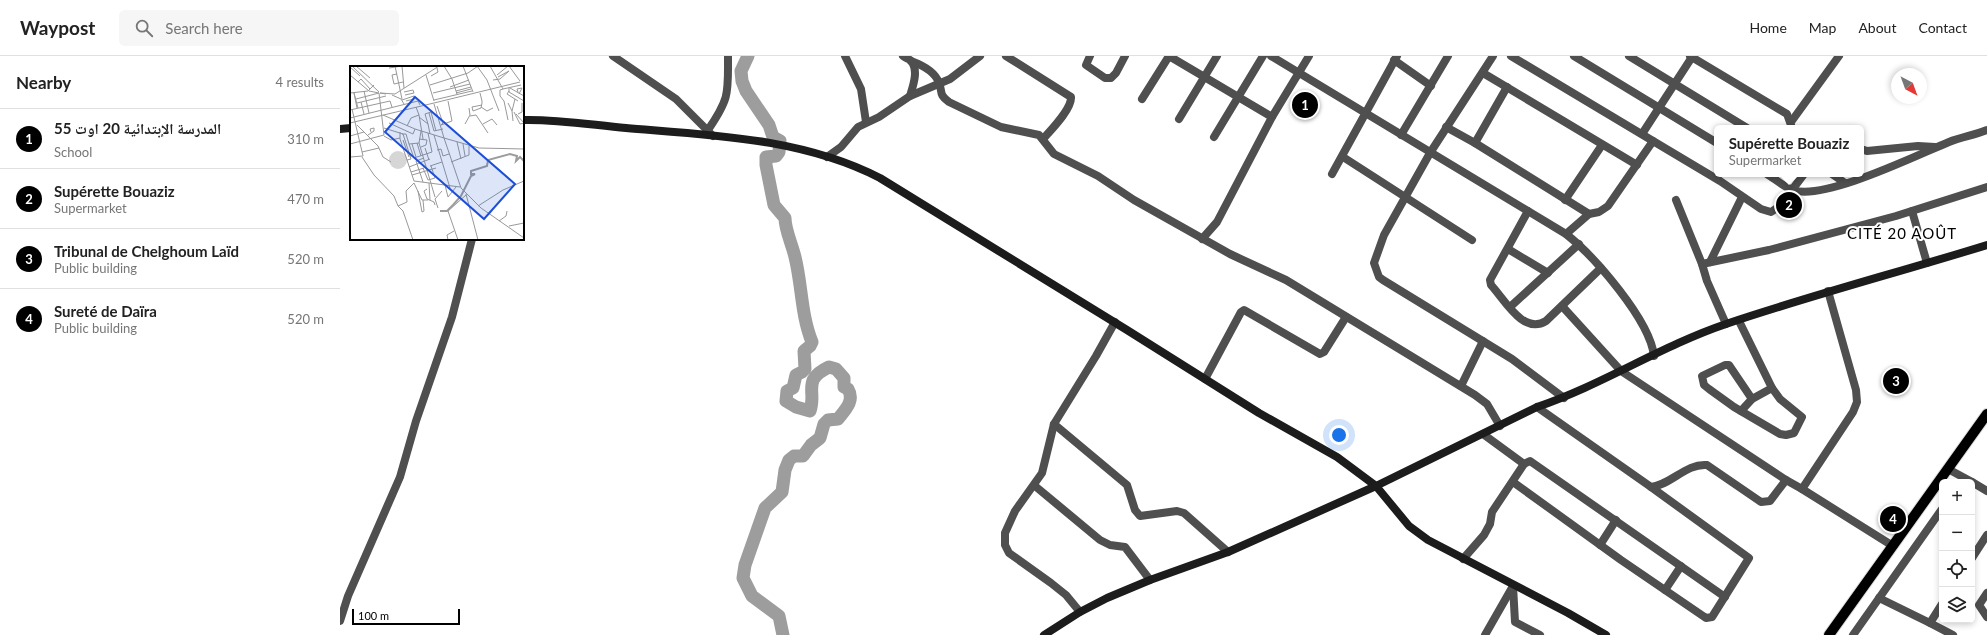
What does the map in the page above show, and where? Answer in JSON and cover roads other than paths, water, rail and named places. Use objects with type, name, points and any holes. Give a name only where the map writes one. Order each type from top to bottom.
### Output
[{"type":"main road","points":[[1829,635],[1987,414]]},
{"type":"street","points":[[613,56],[676,99],[710,133]]},
{"type":"street","points":[[710,133],[727,99],[729,86],[728,56]]},
{"type":"street","points":[[845,56],[861,89],[866,122]]},
{"type":"street","points":[[903,56],[925,67],[939,83],[942,96],[949,102],[1001,127],[1039,134],[1054,154],[1098,176],[1134,200],[1202,239],[1286,280],[1461,386],[1487,404],[1500,426]]},
{"type":"street","points":[[827,157],[841,148],[858,127],[879,117],[910,96],[950,79],[980,56]]},
{"type":"street","points":[[1006,56],[1071,97],[1068,107],[1059,121],[1043,139]]},
{"type":"street","points":[[1090,56],[1086,65],[1105,78],[1110,78],[1116,73],[1126,56]]},
{"type":"street","points":[[1142,99],[1169,56],[1272,117]]},
{"type":"street","points":[[1179,119],[1217,56]]},
{"type":"street","points":[[1214,137],[1263,56]]},
{"type":"street","points":[[1271,56],[1566,234],[1579,244],[1602,268],[1647,331],[1653,344],[1654,356]]},
{"type":"street","points":[[1202,239],[1217,222],[1272,117],[1309,56]]},
{"type":"street","points":[[1401,135],[1448,56]]},
{"type":"street","points":[[1493,56],[1430,153],[1376,253],[1374,263],[1379,277],[1512,359],[1564,398]]},
{"type":"street","points":[[1511,56],[1642,134],[1761,209],[1771,212],[1780,206],[1802,177]]},
{"type":"street","points":[[1574,56],[1714,141]]},
{"type":"street","points":[[1629,56],[1742,125]]},
{"type":"street","points":[[1791,125],[1839,56]]},
{"type":"street","points":[[1642,134],[1691,57],[1787,114],[1791,125]]},
{"type":"street","points":[[1332,174],[1343,157],[1395,58],[1431,86]]},
{"type":"street","points":[[910,96],[915,80],[912,61]]},
{"type":"street","points":[[1483,73],[1637,165]]},
{"type":"street","points":[[1475,143],[1507,87]]},
{"type":"street","points":[[524,120],[710,133],[805,150],[858,166],[1115,322],[1259,413],[1337,457],[1376,486],[1409,526],[1428,540],[1513,586],[1568,613],[1606,635]]},
{"type":"street","points":[[340,129],[350,128]]},
{"type":"street","points":[[1446,128],[1475,143],[1588,214]]},
{"type":"street","points":[[1864,176],[1987,130]]},
{"type":"street","points":[[1566,234],[1588,214],[1599,212],[1608,206],[1653,141]]},
{"type":"street","points":[[1565,200],[1602,145]]},
{"type":"street","points":[[1864,150],[1867,152],[1918,146],[1936,148]]},
{"type":"street","points":[[1343,157],[1472,240]]},
{"type":"street","points":[[1772,177],[1793,190],[1813,191],[1862,177]]},
{"type":"street","points":[[1836,177],[1845,183]]},
{"type":"street","points":[[1706,263],[1769,250],[1912,211],[1987,187]]},
{"type":"street","points":[[1706,263],[1742,197]]},
{"type":"street","points":[[1676,200],[1706,263],[1707,280],[1726,324]]},
{"type":"street","points":[[1528,211],[1508,249],[1492,274],[1490,283],[1523,320],[1531,325],[1539,325],[1562,306],[1602,268]]},
{"type":"street","points":[[1912,211],[1927,263]]},
{"type":"street","points":[[340,621],[348,596],[400,477],[416,421],[452,318],[472,240]]},
{"type":"street","points":[[1510,307],[1579,244]]},
{"type":"street","points":[[1044,635],[1080,612],[1150,580],[1228,552],[1376,486],[1537,407],[1564,398],[1726,324],[1828,291],[1987,245]]},
{"type":"street","points":[[1508,249],[1548,273]]},
{"type":"street","points":[[1802,489],[1853,412],[1857,402],[1856,390],[1828,291]]},
{"type":"street","points":[[1562,306],[1621,371],[1786,480],[1894,546]]},
{"type":"street","points":[[1205,379],[1225,339],[1241,312],[1244,310],[1320,354],[1324,352],[1346,317]]},
{"type":"street","points":[[1739,321],[1772,388],[1780,399],[1802,417],[1794,433],[1786,435],[1780,434],[1741,411],[1709,389],[1702,380],[1702,376],[1724,365],[1729,365],[1752,399]]},
{"type":"street","points":[[1080,612],[1066,595],[1015,558],[1006,549],[1005,540],[1008,526],[1015,511],[1035,486],[1042,474],[1054,424],[1115,322]]},
{"type":"street","points":[[1461,386],[1483,341]]},
{"type":"street","points":[[1741,411],[1752,399],[1772,388]]},
{"type":"street","points":[[1513,482],[1600,545],[1709,619],[1714,615],[1749,558],[1537,407]]},
{"type":"street","points":[[1054,424],[1127,485],[1135,510],[1140,516],[1177,511],[1184,514],[1228,552]]},
{"type":"street","points":[[1483,434],[1524,464]]},
{"type":"street","points":[[1463,559],[1484,535],[1490,524],[1492,512],[1524,464],[1530,461],[1725,597]]},
{"type":"street","points":[[1651,487],[1661,485],[1691,468],[1700,465],[1707,465],[1761,502],[1766,502],[1770,501],[1786,480]]},
{"type":"street","points":[[1948,469],[1964,479]]},
{"type":"street","points":[[1975,485],[1987,491]]},
{"type":"street","points":[[1035,486],[1100,540],[1110,545],[1125,547],[1132,554],[1150,580]]},
{"type":"street","points":[[1853,635],[1939,513]]},
{"type":"street","points":[[1600,545],[1616,520]]},
{"type":"street","points":[[1975,553],[1987,535]]},
{"type":"street","points":[[1665,590],[1681,566]]},
{"type":"street","points":[[1485,635],[1513,586]]},
{"type":"street","points":[[1513,586],[1515,622],[1540,635]]},
{"type":"street","points":[[1987,593],[1979,605],[1987,617]]},
{"type":"street","points":[[1879,598],[1953,635]]},
{"type":"street","points":[[1930,623],[1939,609]]},
{"type":"waterway","points":[[748,56],[741,71],[742,81],[746,91],[769,125],[773,137],[780,141],[779,152],[776,156],[766,157],[766,165],[774,205],[785,218],[786,227],[794,252],[808,332],[812,342],[804,351],[805,369],[796,375],[793,388],[787,391],[786,401],[796,407],[810,411],[812,404],[812,387],[815,377],[829,367],[836,369],[844,378],[844,387],[848,389],[850,393],[850,401],[838,419],[828,420],[824,424],[820,438],[811,445],[803,456],[794,456],[789,460],[785,470],[782,492],[765,508],[745,565],[743,578],[752,596],[779,616],[783,635]]},
{"type":"place","name":"المدرسة الإبتدائية 20 اوت 55","points":[[1305,105]]},
{"type":"place","name":"Supérette Bouaziz","points":[[1789,205]]},
{"type":"place","name":"Tribunal de Chelghoum Laïd","points":[[1896,381]]},
{"type":"place","name":"Sureté de Daïra","points":[[1893,519]]},
{"type":"district","name":"CITÉ 20 AOÛT","points":[[1902,234]]}]
